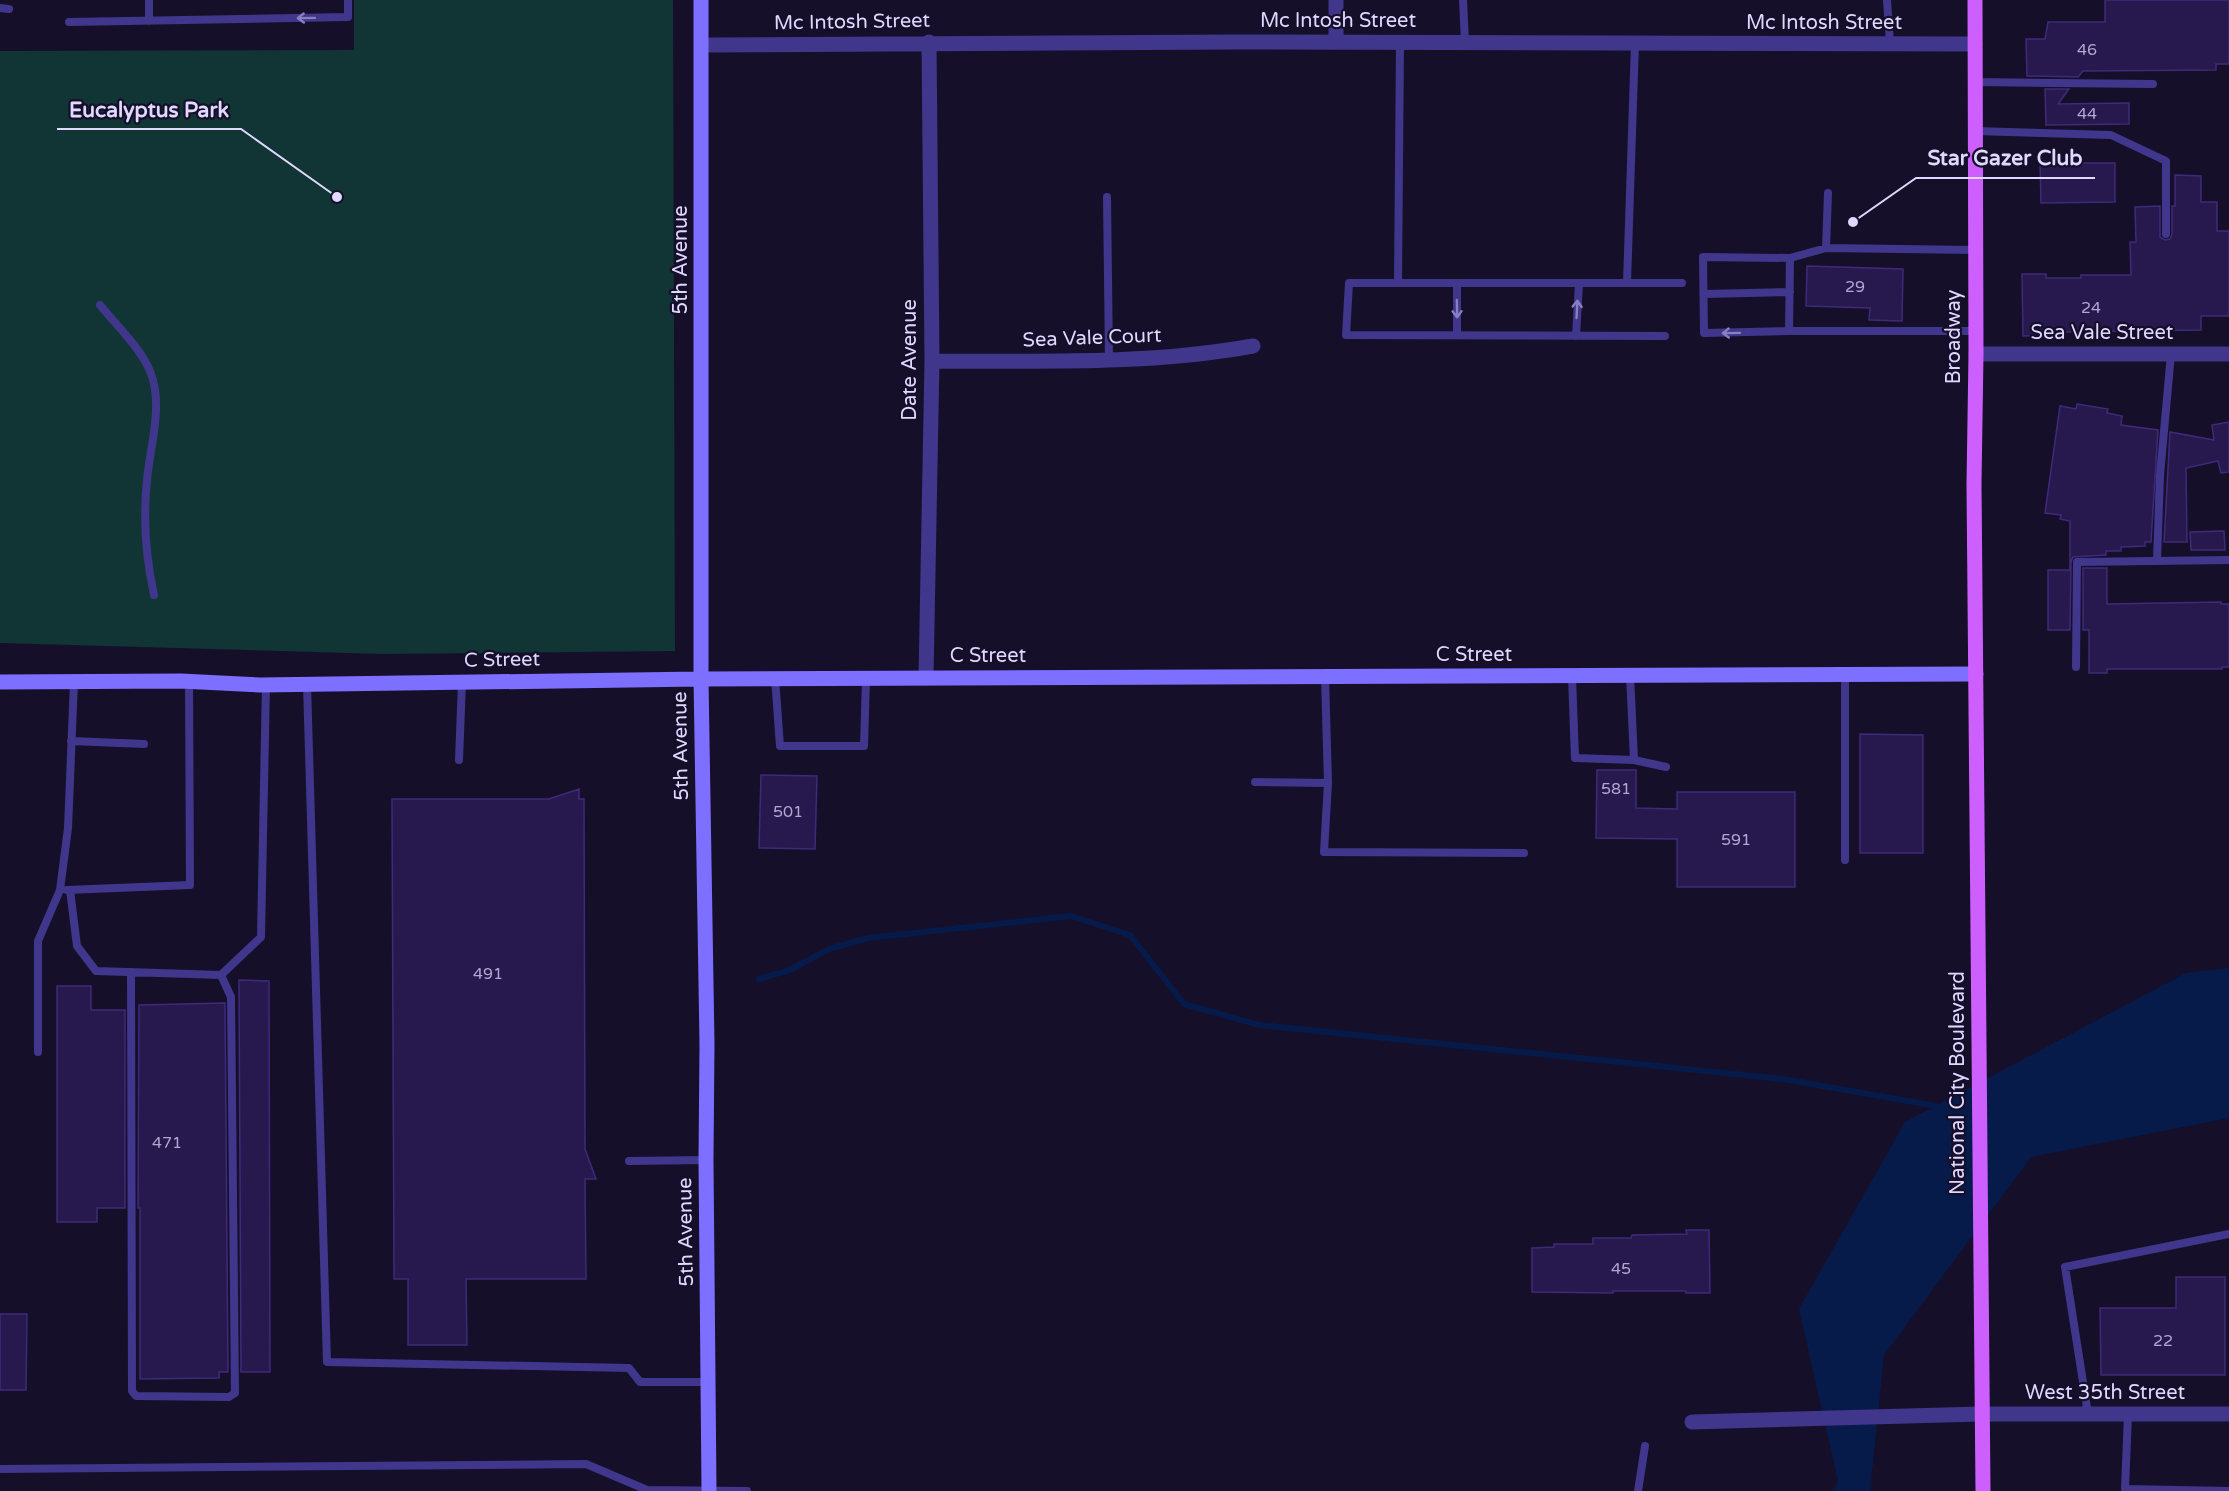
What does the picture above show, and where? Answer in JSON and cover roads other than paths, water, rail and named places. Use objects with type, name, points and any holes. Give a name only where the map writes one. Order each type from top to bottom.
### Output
[{"type":"main road","name":"5th Avenue","points":[[701,0],[701,679],[707,1044],[709,1491]]},
{"type":"main road","name":"Broadway","points":[[1975,0],[1976,674]]},
{"type":"main road","name":"C Street","points":[[0,682],[189,681],[307,684],[775,678],[1976,674]]},
{"type":"main road","name":"National City Boulevard","points":[[1976,674],[1983,1491]]},
{"type":"street","points":[[1336,0],[1336,42]]},
{"type":"street","name":"Mc Intosh Street","points":[[702,45],[929,42],[1975,44]]},
{"type":"street","name":"Date Avenue","points":[[926,678],[932,361],[929,42]]},
{"type":"street","name":"Sea Vale Court","points":[[932,361],[1109,360],[1205,355],[1253,346]]},
{"type":"street","name":"Sea Vale Street","points":[[1976,354],[2229,354]]},
{"type":"street","name":"West 35th Street","points":[[1692,1422],[1981,1414],[2229,1414]]},
{"type":"lane","points":[[149,0],[149,21]]},
{"type":"lane","points":[[69,22],[348,17],[348,0]]},
{"type":"lane","points":[[1463,0],[1465,42]]},
{"type":"lane","points":[[1887,0],[1890,44]]},
{"type":"lane","points":[[1398,283],[1400,42]]},
{"type":"lane","points":[[1627,283],[1635,43]]},
{"type":"lane","points":[[1975,82],[2153,84]]},
{"type":"lane","points":[[1975,131],[2111,135],[2166,161],[2166,234]]},
{"type":"lane","points":[[1826,248],[1828,193]]},
{"type":"lane","points":[[1107,197],[1109,360]]},
{"type":"lane","points":[[1976,250],[1826,248],[1790,258],[1703,257],[1704,333],[1976,331]]},
{"type":"lane","points":[[1790,258],[1790,332]]},
{"type":"lane","points":[[1665,336],[1346,335],[1349,283],[1682,283]]},
{"type":"lane","points":[[1456,283],[1457,336]]},
{"type":"lane","points":[[1576,336],[1579,283]]},
{"type":"lane","points":[[1704,294],[1790,292]]},
{"type":"lane","points":[[100,305],[133,343],[150,372],[156,398],[146,482],[148,568],[154,595]]},
{"type":"lane","points":[[2157,561],[2160,475],[2171,354]]},
{"type":"lane","points":[[2076,666],[2077,562],[2229,560]]},
{"type":"lane","points":[[1630,675],[1634,760]]},
{"type":"lane","points":[[1845,675],[1845,861]]},
{"type":"lane","points":[[1325,676],[1328,783],[1324,852],[1524,853]]},
{"type":"lane","points":[[1572,676],[1575,758],[1634,760],[1666,767]]},
{"type":"lane","points":[[775,678],[780,746],[864,746],[866,678]]},
{"type":"lane","points":[[60,890],[190,885],[189,681]]},
{"type":"lane","points":[[38,1052],[38,941],[60,890],[68,828],[74,682]]},
{"type":"lane","points":[[459,760],[462,682]]},
{"type":"lane","points":[[70,890],[77,946],[96,971],[221,975],[261,937],[267,684]]},
{"type":"lane","points":[[307,684],[327,1362],[629,1368],[640,1382],[708,1382]]},
{"type":"lane","points":[[71,741],[144,744]]},
{"type":"lane","points":[[1255,782],[1328,783]]},
{"type":"lane","points":[[131,972],[132,1392],[136,1396],[229,1397],[235,1394],[231,997],[221,975]]},
{"type":"lane","points":[[629,1161],[706,1160]]},
{"type":"lane","points":[[2088,1414],[2065,1267],[2229,1234]]},
{"type":"lane","points":[[2128,1414],[2125,1489],[2229,1491]]},
{"type":"lane","points":[[1638,1491],[1645,1446]]},
{"type":"lane","points":[[0,1468],[586,1464],[647,1490],[747,1491]]},
{"type":"water","points":[[2229,968],[2229,1118],[2031,1157],[1884,1355],[1870,1491],[1832,1491],[1838,1481],[1799,1309],[1905,1122],[2186,973]]},
{"type":"waterway","points":[[759,979],[790,970],[829,949],[868,938],[1071,916],[1130,935],[1184,1004],[1259,1025],[1783,1079],[1936,1106]]},
{"type":"place","name":"Eucalyptus Park","points":[[337,197]]},
{"type":"place","name":"Star Gazer Club","points":[[1853,222]]}]
